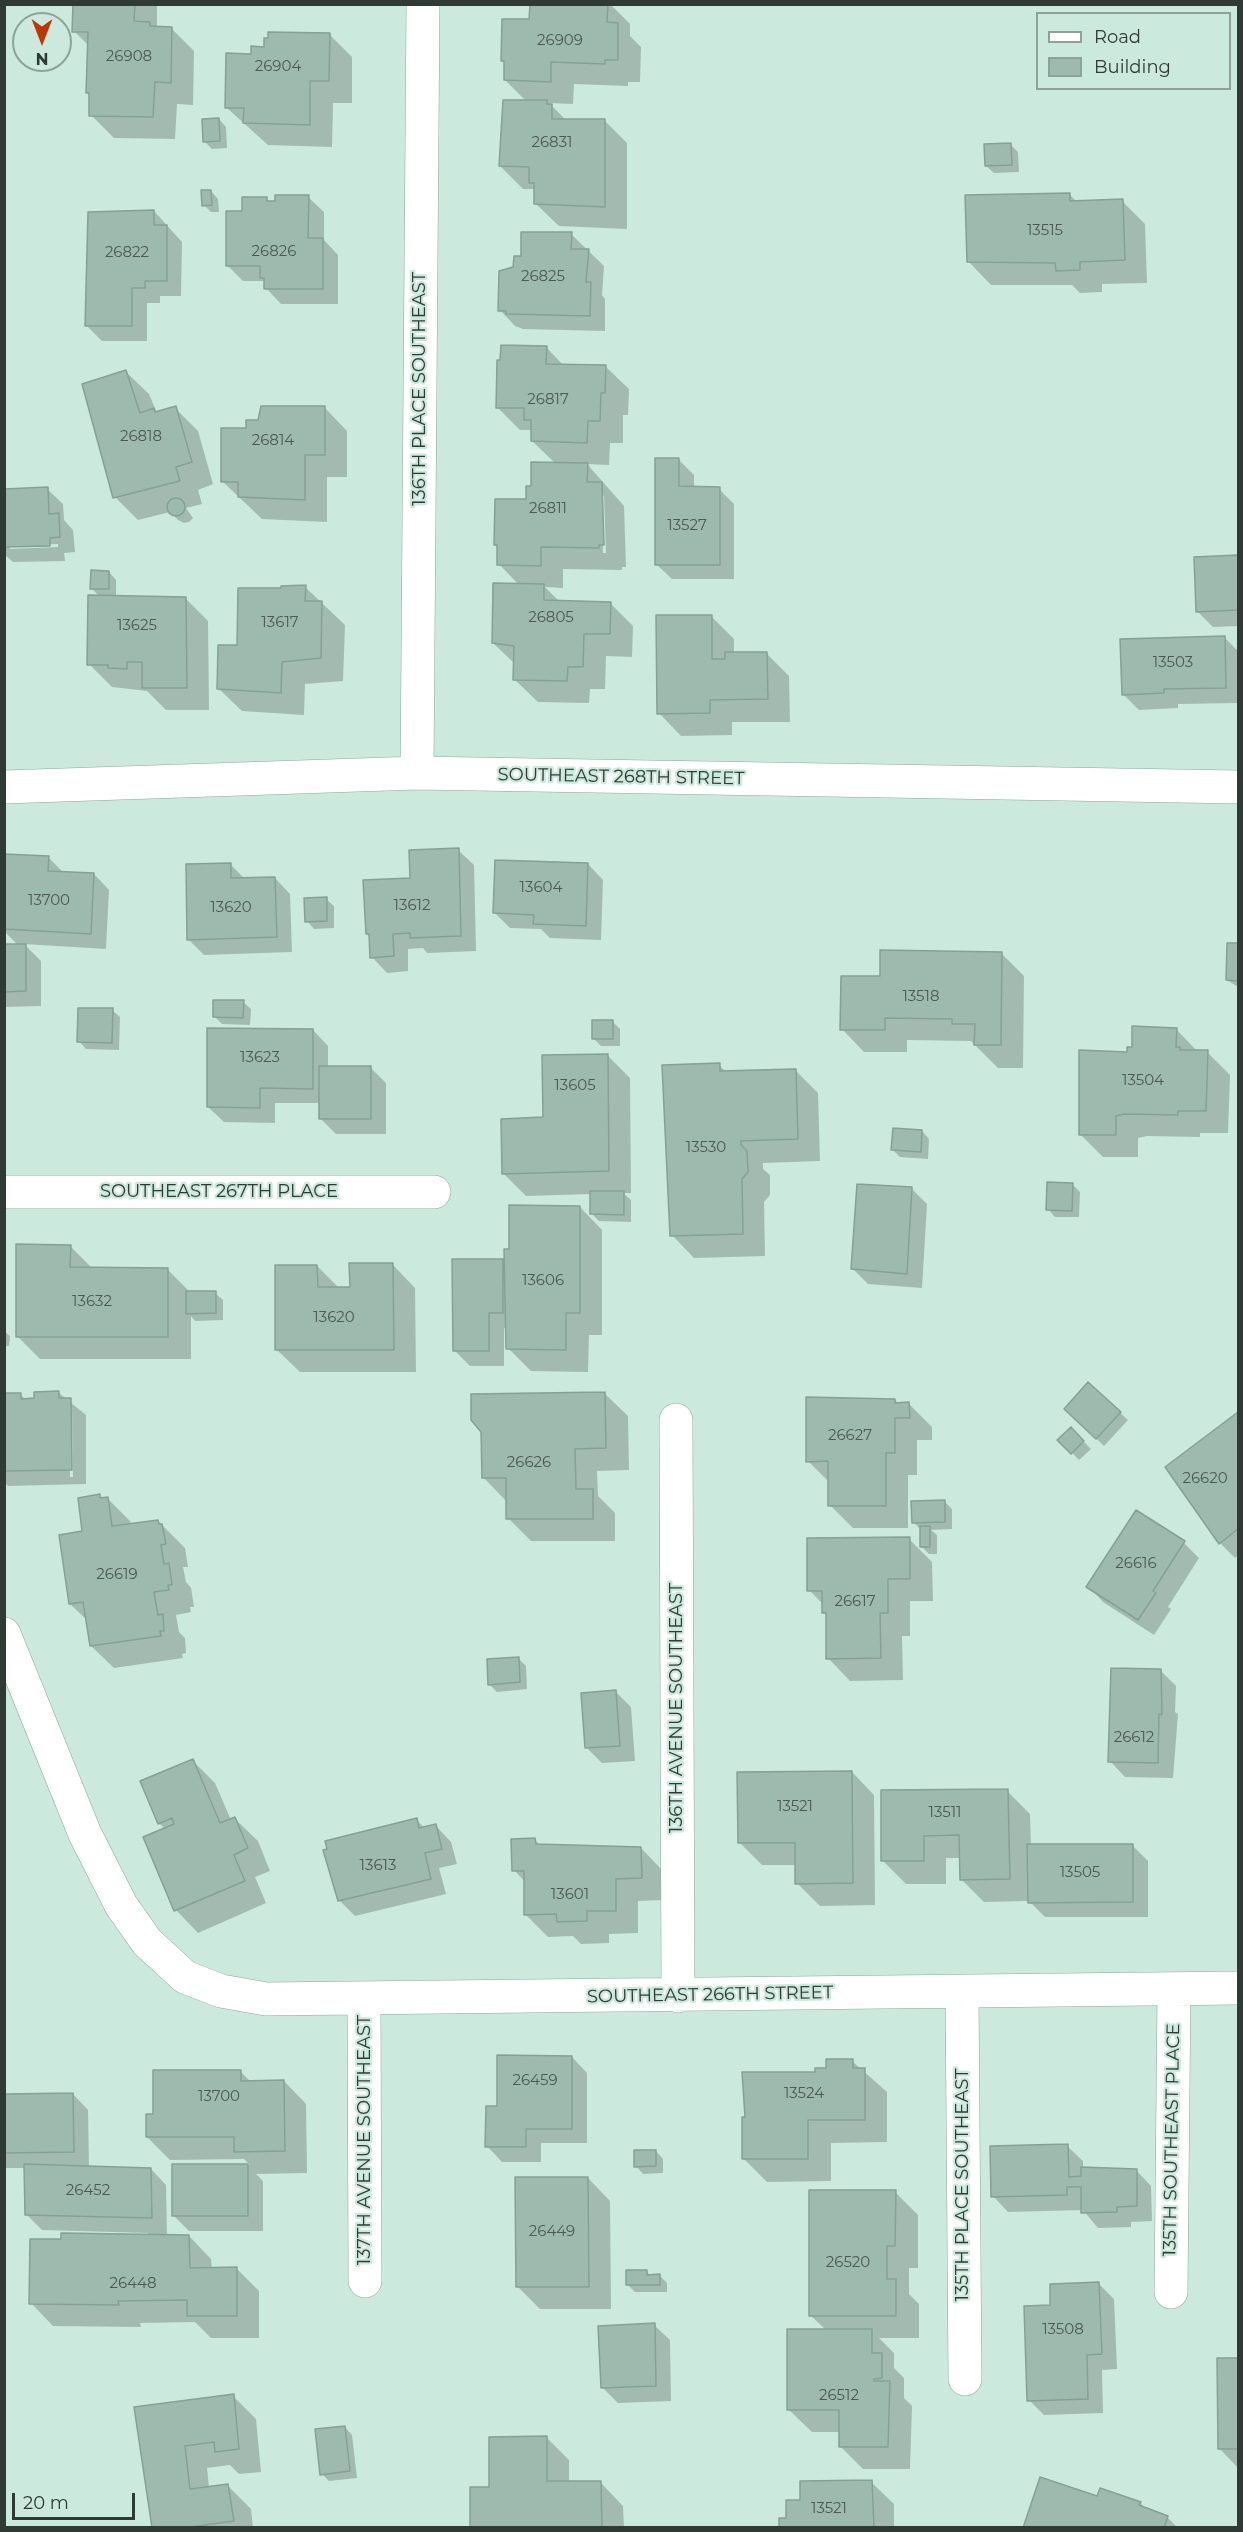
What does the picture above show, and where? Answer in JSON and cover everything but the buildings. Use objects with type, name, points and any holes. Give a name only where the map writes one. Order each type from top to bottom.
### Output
[{"type":"street","name":"136TH PLACE SOUTHEAST","points":[[417,773],[423,4]]},
{"type":"street","name":"SOUTHEAST 268TH STREET","points":[[4,787],[417,773],[1239,787]]},
{"type":"street","name":"SOUTHEAST 267TH PLACE","points":[[4,1192],[434,1192]]},
{"type":"street","name":"136TH AVENUE SOUTHEAST","points":[[676,1419],[678,1996]]},
{"type":"street","name":"SOUTHEAST 266TH STREET","points":[[4,1634],[85,1834],[121,1905],[147,1942],[185,1977],[221,1991],[266,1999],[1239,1988]]},
{"type":"street","name":"135TH SOUTHEAST PLACE","points":[[1171,2292],[1174,1989]]},
{"type":"street","name":"135TH PLACE SOUTHEAST","points":[[962,1992],[965,2379]]},
{"type":"street","name":"137TH AVENUE SOUTHEAST","points":[[364,1998],[365,2281]]}]
